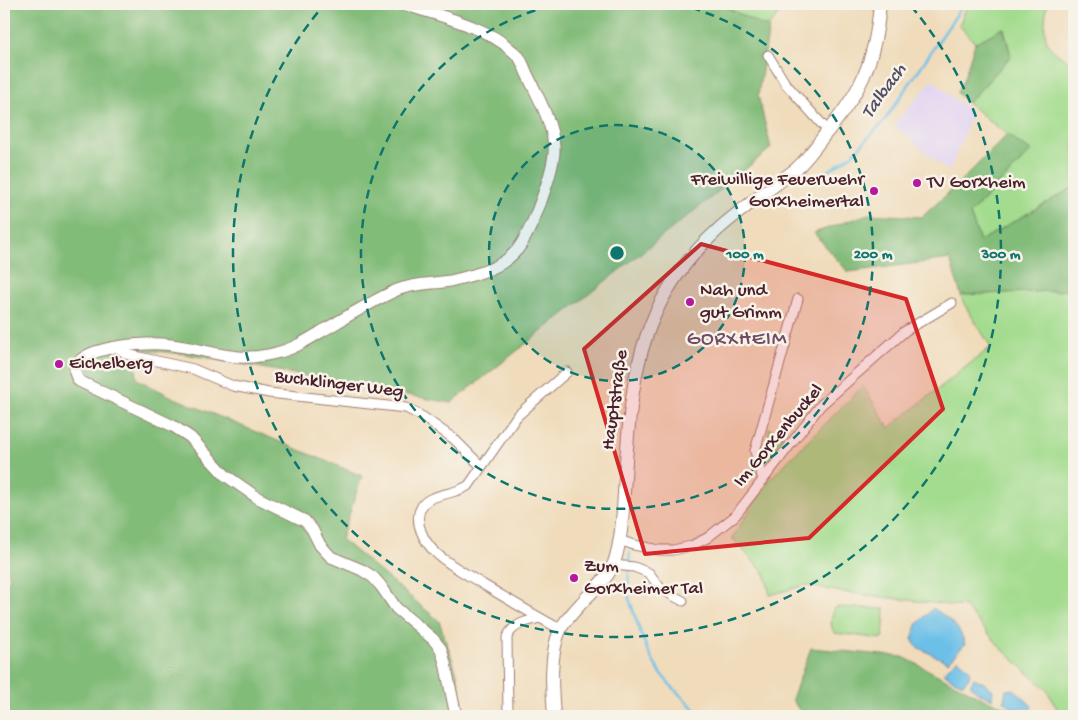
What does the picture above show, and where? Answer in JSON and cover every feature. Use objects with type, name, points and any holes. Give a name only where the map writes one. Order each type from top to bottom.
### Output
[{"type":"main road","name":"Hauptstraße","points":[[560,629],[598,586],[619,566],[619,540],[629,412],[640,356],[656,311],[672,282],[703,243],[732,216],[798,167],[854,97],[867,70],[875,45],[880,4]]},
{"type":"main road","points":[[554,716],[553,669],[560,629]]},
{"type":"street","points":[[404,4],[491,35],[508,47],[519,58],[534,89],[552,135],[554,154],[551,169],[531,224],[517,249],[505,261],[490,269],[451,281],[399,289],[374,301],[306,341],[277,353],[239,357],[163,344],[145,344],[95,352],[80,359],[76,363],[75,370],[79,381],[173,426],[190,437],[231,479],[263,501],[305,521],[312,529],[320,545],[331,557],[362,570],[373,578],[396,608],[433,639],[440,649],[456,716]]},
{"type":"street","points":[[768,55],[785,83],[828,131]]},
{"type":"street","points":[[763,480],[756,460],[755,450],[798,299]]},
{"type":"street","name":"Im Gorxenbuckel","points":[[619,540],[659,550],[673,550],[691,546],[707,538],[734,516],[821,404],[905,331],[952,303]]},
{"type":"street","name":"Buchklinger Weg","points":[[118,348],[126,354],[193,369],[233,386],[269,393],[406,408],[454,439],[482,466]]},
{"type":"street","points":[[560,629],[450,564],[436,553],[425,540],[421,530],[419,513],[426,502],[466,487],[517,416],[567,372]]},
{"type":"street","points":[[619,566],[634,567],[649,573],[661,589],[683,601]]},
{"type":"street","points":[[508,716],[507,637],[519,625],[540,618]]},
{"type":"highlighted area","points":[[701,244],[906,299],[943,409],[809,538],[645,554],[584,349]]},
{"type":"shaded area","points":[[932,80],[972,113],[949,172],[894,125]]},
{"type":"green space","points":[[4,4],[720,4],[763,26],[769,26],[758,95],[771,148],[451,403],[186,354],[134,349],[137,379],[172,397],[362,476],[341,539],[439,621],[457,673],[465,716],[4,716],[4,589],[10,578],[4,561]]},
{"type":"green space","points":[[720,4],[787,4],[769,26],[763,26]]},
{"type":"green space","points":[[968,4],[1047,4],[1045,33],[1050,47],[1063,58],[1074,63],[1074,187],[980,241],[970,214],[1031,151],[1007,135],[968,103],[1011,56],[1004,28],[975,43],[959,25]]},
{"type":"green space","points":[[1003,28],[1011,56],[968,103],[957,93],[963,81],[975,43]]},
{"type":"green space","points":[[1007,135],[1031,151],[970,214],[980,241],[1074,187],[1074,290],[961,295],[950,259],[848,272],[814,233],[868,214],[922,217]]},
{"type":"green space","points":[[1074,290],[1074,716],[1061,716],[1047,690],[1002,649],[965,607],[841,592],[805,585],[770,595],[765,574],[732,538],[770,479],[863,386],[889,428],[991,347],[964,304],[961,295]]},
{"type":"green space","points":[[769,428],[791,441],[773,461],[769,461],[767,451]]},
{"type":"green space","points":[[835,608],[885,609],[883,639],[835,633],[831,621]]},
{"type":"green space","points":[[811,648],[903,657],[986,700],[1031,716],[803,716],[792,699]]},
{"type":"water","points":[[933,608],[953,623],[960,632],[965,644],[948,662],[917,647],[912,639],[918,623]]},
{"type":"water","points":[[958,659],[970,670],[969,677],[963,684],[945,674],[945,671]]},
{"type":"water","points":[[974,678],[993,690],[992,699],[979,693],[971,686]]},
{"type":"water","points":[[1014,689],[1032,706],[1031,709],[1013,708],[1004,701],[1006,690]]},
{"type":"waterway","name":"Talbach","points":[[815,180],[852,155],[884,121],[962,4]]},
{"type":"waterway","points":[[629,564],[630,553]]},
{"type":"waterway","points":[[629,570],[628,595],[640,632],[649,652],[666,680],[702,716]]},
{"type":"place","name":"TV Gorxheim","points":[[917,183]]},
{"type":"place","name":"Freiwillige Feuerwehr Gorxheimertal","points":[[874,191]]},
{"type":"place","name":"Nah und gut Grimm","points":[[690,302]]},
{"type":"place","name":"Eichelberg","points":[[59,364]]},
{"type":"place","name":"Zum Gorxheimer Tal","points":[[574,578]]},
{"type":"district","name":"GORXHEIM","points":[[737,340]]}]
